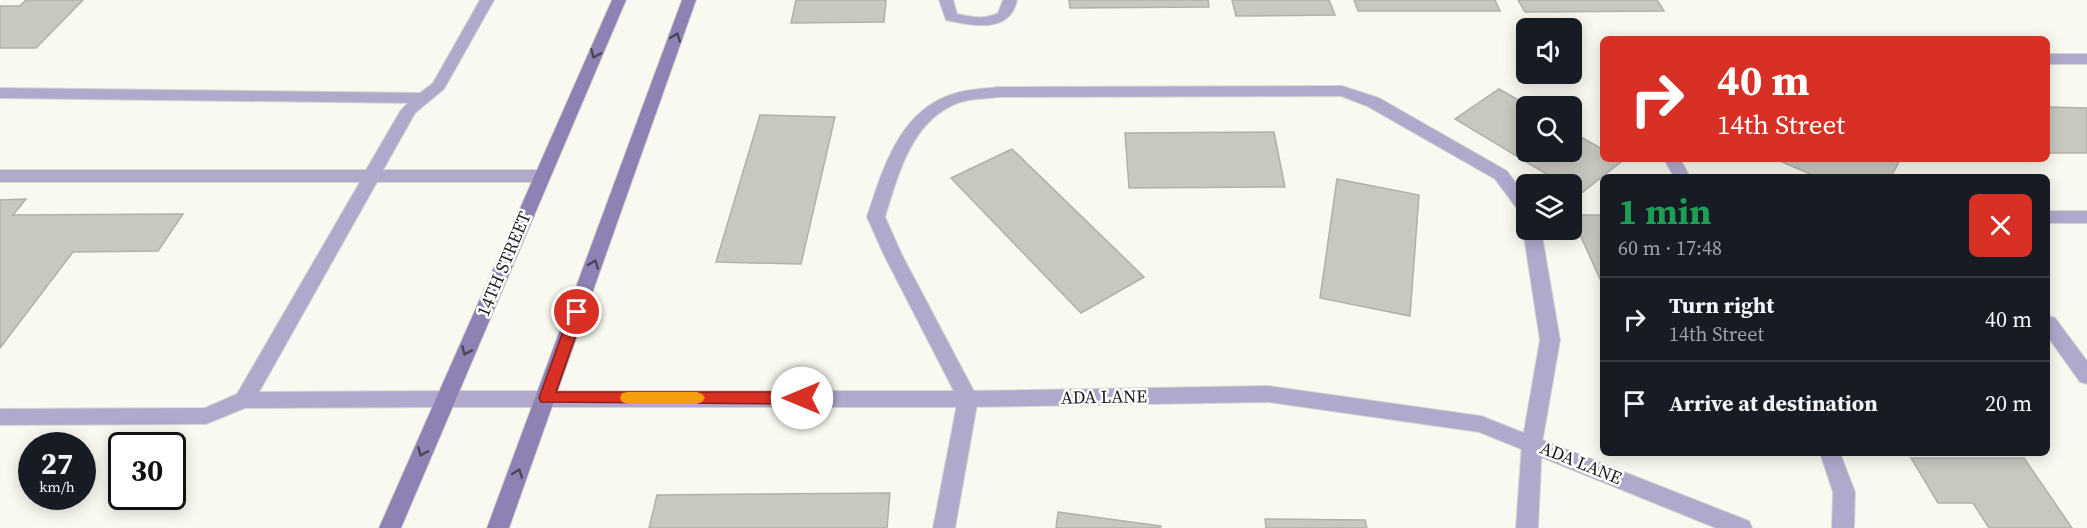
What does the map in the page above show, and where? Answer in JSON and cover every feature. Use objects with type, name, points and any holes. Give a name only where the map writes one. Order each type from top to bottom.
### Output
[{"type":"main road","name":"14TH STREET","points":[[390,528],[619,0]]},
{"type":"main road","points":[[498,528],[689,0]]},
{"type":"street","points":[[0,417],[206,416],[244,400],[409,110],[439,86],[487,0]]},
{"type":"street","points":[[946,0],[951,17],[972,22],[1004,17],[1010,10],[1010,0]]},
{"type":"street","points":[[2050,59],[2087,59]]},
{"type":"street","points":[[944,528],[968,399],[893,255],[876,217],[899,149],[925,114],[955,98],[998,92],[1342,91],[1373,102],[1501,175],[1516,195]]},
{"type":"street","points":[[0,93],[424,98]]},
{"type":"street","points":[[0,176],[542,176]]},
{"type":"street","points":[[2050,216],[2087,217]]},
{"type":"street","points":[[1527,528],[1532,443],[1550,340],[1534,240]]},
{"type":"street","points":[[2050,326],[2087,376]]},
{"type":"street","name":"ADA LANE","points":[[244,400],[968,399],[1268,394],[1481,424],[1741,528]]},
{"type":"street","points":[[1831,456],[1844,492],[1843,528]]},
{"type":"building","points":[[26,0],[83,0],[36,48],[0,48],[0,6],[20,6]]},
{"type":"building","points":[[796,0],[886,0],[884,22],[791,23]]},
{"type":"building","points":[[1069,0],[1208,0],[1209,7],[1070,8]]},
{"type":"building","points":[[1232,0],[1329,0],[1335,15],[1236,16]]},
{"type":"building","points":[[1354,0],[1495,0],[1500,11],[1358,11]]},
{"type":"building","points":[[1518,0],[1657,0],[1664,11],[1525,12]]},
{"type":"building","points":[[1499,89],[1516,99],[1516,156],[1455,119]]},
{"type":"building","points":[[2050,107],[2087,108],[2087,153],[2050,153]]},
{"type":"building","points":[[760,115],[835,117],[801,264],[716,262]]},
{"type":"building","points":[[1274,132],[1285,187],[1129,188],[1125,133]]},
{"type":"building","points":[[1582,138],[1600,148],[1600,162],[1621,162],[1606,174],[1600,174],[1600,178],[1582,193],[1582,174],[1546,174],[1526,162],[1582,162]]},
{"type":"building","points":[[1012,149],[1144,277],[1081,313],[951,178]]},
{"type":"building","points":[[1782,162],[1899,162],[1893,174],[1810,174]]},
{"type":"building","points":[[1337,179],[1419,195],[1410,316],[1320,298]]},
{"type":"building","points":[[26,199],[13,215],[183,214],[158,251],[73,252],[0,348],[0,200]]},
{"type":"building","points":[[1582,215],[1600,215],[1600,279],[1582,239]]},
{"type":"building","points":[[1911,458],[2024,458],[2072,528],[1989,528],[1973,503],[1938,503]]},
{"type":"building","points":[[890,493],[887,528],[649,528],[657,495]]},
{"type":"building","points":[[1058,512],[1161,526],[1160,528],[1056,528]]},
{"type":"building","points":[[1265,519],[1365,520],[1367,528],[1266,528]]},
{"type":"slow traffic","points":[[628,398],[697,398]]},
{"type":"route","points":[[577,312],[546,398],[802,398]]}]
